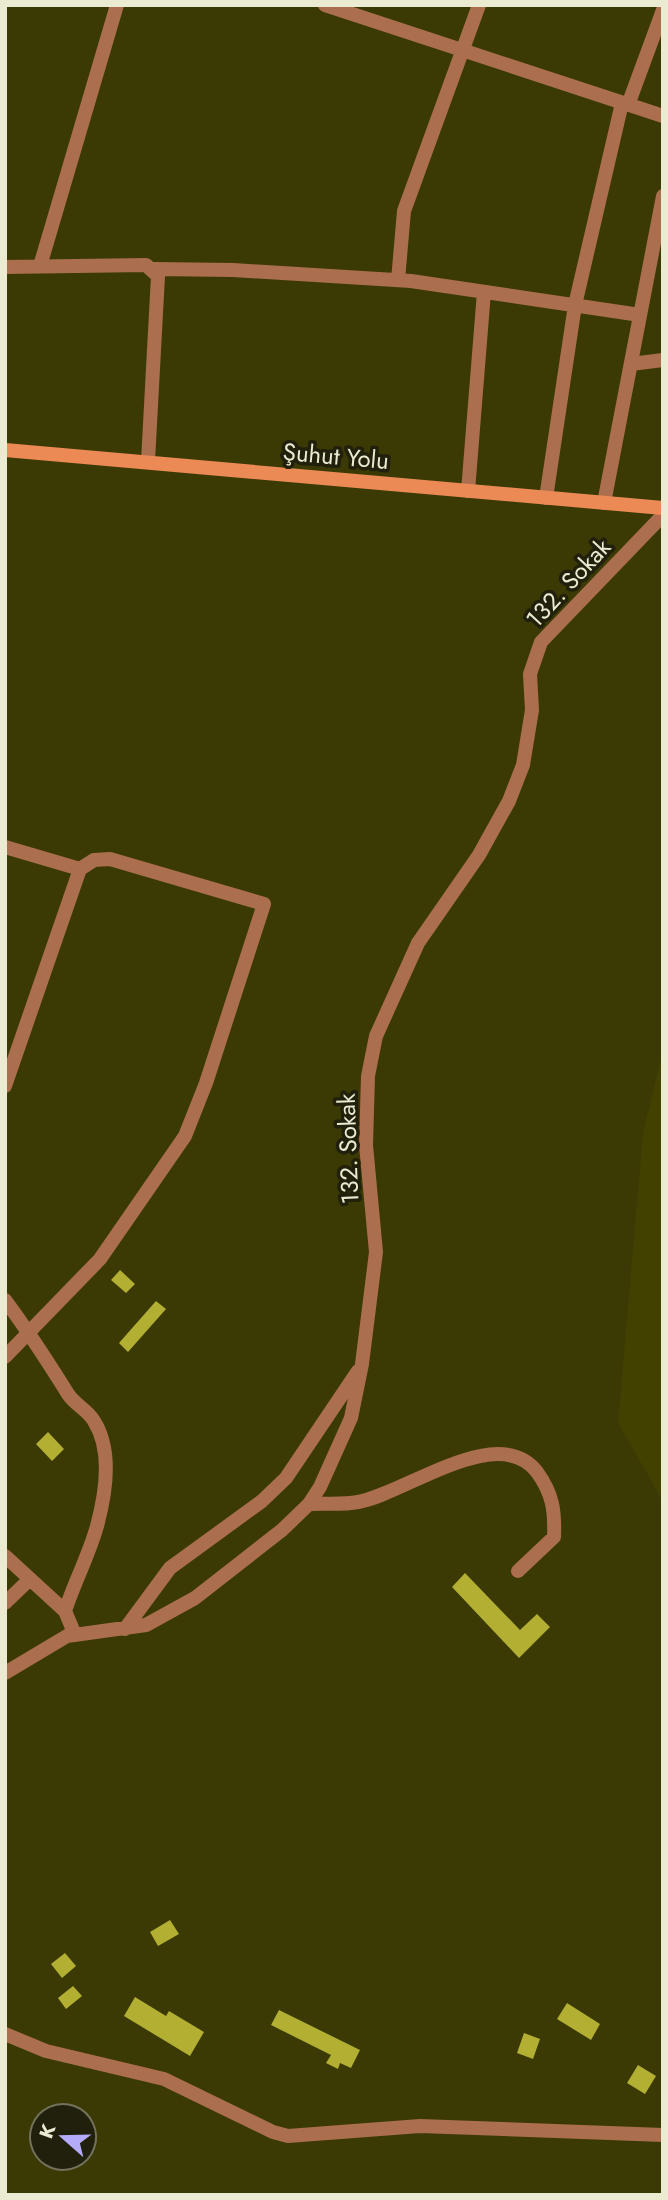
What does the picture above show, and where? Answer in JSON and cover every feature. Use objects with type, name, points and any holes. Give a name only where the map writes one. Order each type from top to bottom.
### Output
[{"type":"main road","name":"Şuhut Yolu","points":[[5,450],[663,508]]},
{"type":"street","points":[[40,266],[117,5]]},
{"type":"street","points":[[326,5],[461,52],[663,116]]},
{"type":"street","points":[[398,280],[404,211],[479,5]]},
{"type":"street","points":[[546,498],[575,305],[625,104],[663,10]]},
{"type":"street","points":[[604,503],[663,196]]},
{"type":"street","points":[[5,267],[119,263],[146,265],[154,269],[233,270],[398,280],[640,315]]},
{"type":"street","points":[[148,461],[158,276],[154,269]]},
{"type":"street","points":[[468,491],[484,292]]},
{"type":"street","points":[[631,363],[663,360]]},
{"type":"street","name":"132. Sokak","points":[[5,1673],[67,1636],[146,1625],[195,1598],[282,1530],[309,1504],[338,1452],[351,1418],[362,1364],[376,1252],[366,1145],[369,1076],[376,1036],[418,943],[479,855],[509,801],[523,765],[532,710],[530,674],[541,642],[663,515]]},
{"type":"street","points":[[5,847],[80,869]]},
{"type":"street","points":[[5,1086],[80,869],[93,860],[110,859],[264,904],[206,1083],[185,1136],[100,1259],[5,1357]]},
{"type":"street","points":[[5,1300],[70,1398],[93,1418],[101,1433],[106,1459],[104,1497],[97,1529],[65,1611]]},
{"type":"street","points":[[125,1629],[170,1568],[262,1501],[286,1478],[329,1410],[354,1380],[362,1364]]},
{"type":"street","points":[[309,1504],[358,1502],[406,1486],[471,1456],[501,1454],[530,1463],[549,1488],[555,1508],[555,1537],[518,1571]]},
{"type":"street","points":[[5,1556],[65,1611],[75,1635]]},
{"type":"street","points":[[5,1603],[30,1579]]},
{"type":"street","points":[[5,2034],[46,2052],[164,2079],[288,2136],[420,2126],[663,2135]]},
{"type":"shaded area","points":[[663,1051],[663,1501],[618,1423],[643,1133]]},
{"type":"building","points":[[120,1270],[135,1284],[126,1293],[111,1280]]},
{"type":"building","points":[[156,1301],[166,1309],[128,1352],[119,1343]]},
{"type":"building","points":[[48,1432],[64,1449],[52,1461],[36,1444]]},
{"type":"building","points":[[465,1573],[520,1630],[537,1614],[550,1627],[519,1658],[452,1587]]},
{"type":"building","points":[[170,1920],[179,1934],[158,1946],[150,1932]]},
{"type":"building","points":[[65,1953],[76,1966],[62,1978],[51,1964]]},
{"type":"building","points":[[73,1986],[82,1996],[66,2009],[58,1998]]},
{"type":"building","points":[[135,1997],[166,2016],[169,2011],[204,2032],[190,2056],[124,2016]]},
{"type":"building","points":[[567,2003],[600,2024],[591,2040],[557,2019]]},
{"type":"building","points":[[279,2010],[360,2050],[351,2068],[340,2063],[338,2069],[326,2063],[331,2055],[271,2025]]},
{"type":"building","points":[[524,2033],[540,2039],[533,2059],[517,2053]]},
{"type":"building","points":[[638,2065],[656,2076],[645,2094],[627,2083]]}]
